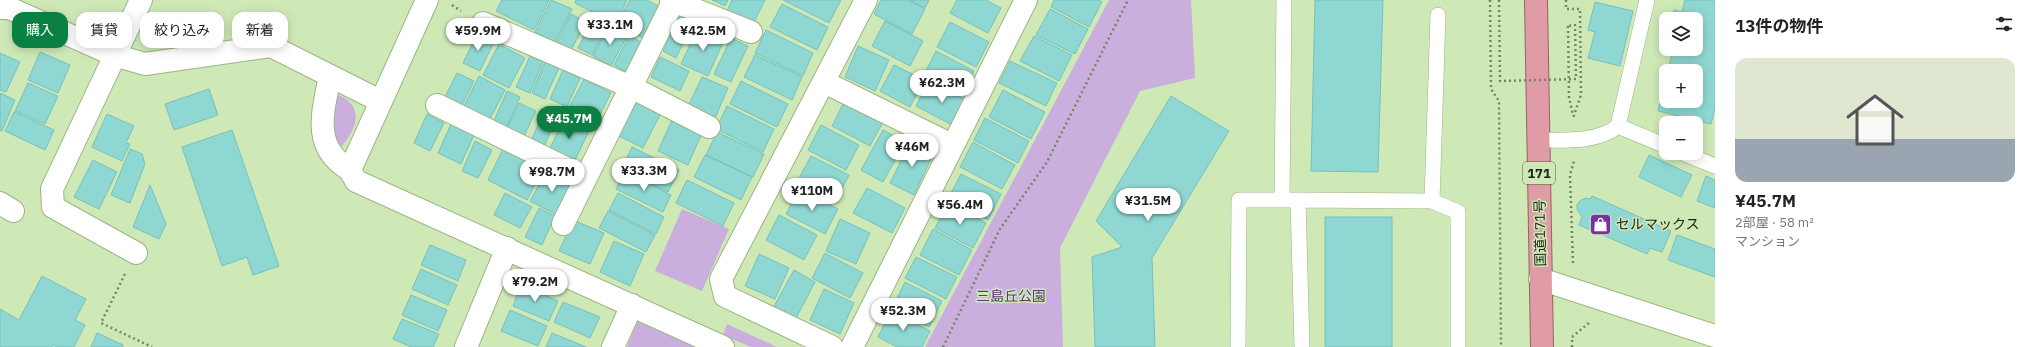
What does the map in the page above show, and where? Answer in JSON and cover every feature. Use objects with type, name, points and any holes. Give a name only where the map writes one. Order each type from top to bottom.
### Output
[{"type":"highway","name":"国道171号","points":[[1536,0],[1542,347]]},
{"type":"street","points":[[136,252],[53,208],[52,189],[141,0]]},
{"type":"street","points":[[350,170],[427,0]]},
{"type":"street","points":[[563,224],[673,0],[751,32]]},
{"type":"street","points":[[832,347],[725,296],[721,279],[866,0]]},
{"type":"street","points":[[852,347],[1026,0]]},
{"type":"street","points":[[0,8],[8,8],[114,55],[145,64],[271,46],[380,101]]},
{"type":"street","points":[[482,23],[631,88],[709,127]]},
{"type":"street","points":[[330,76],[321,124],[324,142],[341,164],[350,170],[356,182],[507,248],[723,347]]},
{"type":"street","points":[[824,82],[952,145]]},
{"type":"street","points":[[437,105],[586,178]]},
{"type":"street","points":[[466,347],[507,248]]},
{"type":"street","points":[[1540,279],[1715,336]]},
{"type":"street","points":[[613,347],[632,306]]},
{"type":"lane","points":[[1282,200],[1284,0]]},
{"type":"lane","points":[[1539,140],[1574,140],[1595,137],[1608,134],[1618,126],[1647,0]]},
{"type":"lane","points":[[1432,201],[1438,15]]},
{"type":"lane","points":[[1618,126],[1659,143]]},
{"type":"lane","points":[[1700,160],[1715,166]]},
{"type":"lane","points":[[1238,347],[1239,200],[1432,201],[1458,212],[1458,347]]},
{"type":"lane","points":[[1298,200],[1302,347]]},
{"type":"path","points":[[943,347],[1000,229],[1047,162],[1128,0]]},
{"type":"path","points":[[1490,0],[1491,89],[1499,101],[1501,347]]},
{"type":"path","points":[[1499,0],[1500,81],[1515,80],[1561,80],[1569,79],[1576,79],[1575,26],[1568,26],[1568,58],[1568,66],[1568,74],[1568,82],[1569,98],[1573,116]]},
{"type":"path","points":[[136,252],[101,323],[152,347]]},
{"type":"path","points":[[1572,347],[1572,337],[1592,319]]},
{"type":"green space","name":"三島丘公園","points":[[1109,0],[1191,0],[1195,78],[1140,91],[1060,248],[1063,347],[925,347]]},
{"type":"green space","points":[[335,94],[345,98],[351,104],[355,110],[356,117],[347,140],[341,147],[334,145],[333,141]]},
{"type":"green space","points":[[682,209],[729,229],[702,291],[655,271]]},
{"type":"green space","points":[[638,321],[698,347],[627,347]]},
{"type":"green space","points":[[727,324],[777,347],[751,347],[723,335]]},
{"type":"building","points":[[502,0],[549,0],[534,30],[496,11]]},
{"type":"building","points":[[551,0],[572,9],[555,42],[535,32]]},
{"type":"building","points":[[576,0],[627,0],[616,24],[575,3]]},
{"type":"building","points":[[630,0],[647,0],[660,7],[643,38],[617,24]]},
{"type":"building","points":[[712,0],[728,0],[725,6]]},
{"type":"building","points":[[732,0],[765,0],[753,24],[727,11]]},
{"type":"building","points":[[783,0],[841,0],[829,23]]},
{"type":"building","points":[[881,0],[908,0],[925,9],[912,34],[874,14]]},
{"type":"building","points":[[910,0],[929,0],[925,8]]},
{"type":"building","points":[[957,0],[986,0],[1001,8],[988,33],[950,13]]},
{"type":"building","points":[[1054,0],[1099,0],[1102,2],[1089,27],[1051,7]]},
{"type":"building","points":[[1315,0],[1383,0],[1378,172],[1311,171]]},
{"type":"building","points":[[1685,0],[1715,0],[1715,109],[1711,124],[1703,122],[1703,116],[1678,116],[1658,111],[1659,107],[1703,108],[1703,64],[1670,64],[1671,56],[1703,56],[1703,12],[1682,12]]},
{"type":"building","points":[[1595,2],[1633,11],[1620,66],[1588,58],[1595,32],[1588,30]]},
{"type":"building","points":[[782,4],[828,27],[817,50],[770,27]]},
{"type":"building","points":[[1050,9],[1088,29],[1075,54],[1036,35]]},
{"type":"building","points":[[571,14],[586,22],[571,50],[557,42]]},
{"type":"building","points":[[680,15],[693,22],[676,58],[663,51]]},
{"type":"building","points":[[592,20],[606,27],[592,55],[578,48]]},
{"type":"building","points":[[885,21],[923,41],[910,66],[872,46]]},
{"type":"building","points":[[950,22],[989,42],[976,67],[937,47]]},
{"type":"building","points":[[608,26],[627,36],[611,66],[593,56]]},
{"type":"building","points":[[698,28],[724,40],[708,76],[681,64]]},
{"type":"building","points":[[766,30],[813,53],[803,76],[755,53]]},
{"type":"building","points":[[477,34],[494,42],[480,71],[463,63]]},
{"type":"building","points":[[629,36],[643,43],[627,72],[614,65]]},
{"type":"building","points":[[1034,36],[1072,55],[1059,81],[1020,61]]},
{"type":"building","points":[[731,38],[748,46],[731,82],[714,74]]},
{"type":"building","points":[[499,44],[525,58],[509,88],[483,75]]},
{"type":"building","points":[[858,46],[889,60],[875,91],[845,77]]},
{"type":"building","points":[[936,51],[974,71],[961,96],[923,76]]},
{"type":"building","points":[[40,52],[70,65],[58,93],[28,80]]},
{"type":"building","points":[[0,53],[20,62],[6,92],[0,90]]},
{"type":"building","points":[[755,55],[802,77],[792,100],[744,77]]},
{"type":"building","points":[[530,56],[543,62],[530,93],[516,87]]},
{"type":"building","points":[[660,57],[689,71],[680,91],[651,77]]},
{"type":"building","points":[[1010,61],[1057,83],[1046,106],[999,83]]},
{"type":"building","points":[[545,62],[559,68],[545,99],[532,93]]},
{"type":"building","points":[[894,65],[924,80],[910,107],[880,91]]},
{"type":"building","points":[[563,70],[580,78],[567,107],[550,99]]},
{"type":"building","points":[[457,73],[474,81],[460,109],[443,101]]},
{"type":"building","points":[[479,76],[505,90],[489,121],[463,108]]},
{"type":"building","points":[[702,77],[728,88],[712,125],[685,113]]},
{"type":"building","points":[[584,79],[611,93],[595,124],[568,110]]},
{"type":"building","points":[[741,81],[788,104],[777,127],[730,104]]},
{"type":"building","points":[[929,81],[967,101],[954,126],[916,106]]},
{"type":"building","points":[[28,83],[58,96],[45,124],[15,111]]},
{"type":"building","points":[[209,89],[218,115],[174,130],[165,104]]},
{"type":"building","points":[[1003,90],[1045,112],[1031,139],[989,117]]},
{"type":"building","points":[[507,91],[520,97],[506,128],[493,123]]},
{"type":"building","points":[[0,93],[15,100],[2,131],[0,130]]},
{"type":"building","points":[[1171,96],[1229,131],[1152,258],[1155,347],[1095,347],[1092,257],[1122,247],[1096,221]]},
{"type":"building","points":[[845,100],[884,120],[870,146],[832,126]]},
{"type":"building","points":[[637,101],[661,113],[643,148],[619,136]]},
{"type":"building","points":[[519,103],[536,111],[522,140],[505,132]]},
{"type":"building","points":[[727,106],[774,129],[763,152],[716,129]]},
{"type":"building","points":[[14,112],[54,130],[45,150],[5,131]]},
{"type":"building","points":[[544,112],[557,117],[543,149],[530,143]]},
{"type":"building","points":[[107,114],[134,126],[126,143],[130,144],[122,161],[92,147]]},
{"type":"building","points":[[427,114],[444,123],[430,151],[414,143]]},
{"type":"building","points":[[566,116],[590,129],[573,164],[548,152]]},
{"type":"building","points":[[985,118],[1029,141],[1018,163],[974,140]]},
{"type":"building","points":[[672,120],[702,133],[688,165],[658,151]]},
{"type":"building","points":[[451,124],[474,135],[461,164],[438,153]]},
{"type":"building","points":[[821,125],[859,145],[846,170],[808,150]]},
{"type":"building","points":[[232,130],[279,266],[253,275],[247,257],[222,266],[182,147]]},
{"type":"building","points":[[883,130],[905,142],[883,182],[861,170]]},
{"type":"building","points":[[717,132],[764,154],[753,177],[706,155]]},
{"type":"building","points":[[475,141],[492,150],[478,178],[462,171]]},
{"type":"building","points":[[911,141],[934,152],[914,195],[890,183]]},
{"type":"building","points":[[973,142],[1015,165],[1002,189],[960,167]]},
{"type":"building","points":[[632,147],[679,170],[668,192],[621,170]]},
{"type":"building","points":[[130,149],[142,154],[145,164],[130,203],[111,195]]},
{"type":"building","points":[[503,149],[543,169],[527,200],[488,180]]},
{"type":"building","points":[[705,155],[752,177],[741,200],[694,177]]},
{"type":"building","points":[[1649,155],[1692,175],[1681,197],[1639,177]]},
{"type":"building","points":[[811,156],[849,175],[836,200],[798,180]]},
{"type":"building","points":[[93,160],[117,172],[99,209],[74,197]]},
{"type":"building","points":[[547,170],[573,184],[557,215],[530,201]]},
{"type":"building","points":[[625,172],[671,195],[663,212],[616,189]]},
{"type":"building","points":[[961,174],[1001,194],[988,220],[948,199]]},
{"type":"building","points":[[1706,176],[1715,180],[1715,208],[1697,201]]},
{"type":"building","points":[[687,180],[734,203],[723,226],[676,203]]},
{"type":"building","points":[[150,185],[166,224],[159,239],[133,227]]},
{"type":"building","points":[[867,188],[905,208],[892,233],[853,213]]},
{"type":"building","points":[[799,189],[838,209],[825,234],[786,214]]},
{"type":"building","points":[[505,193],[532,207],[520,228],[494,215]]},
{"type":"building","points":[[618,193],[664,217],[656,234],[609,210]]},
{"type":"building","points":[[1592,196],[1671,231],[1662,252],[1650,248],[1647,254],[1579,225],[1582,217],[1577,209],[1577,204],[1586,198],[1591,199]]},
{"type":"building","points":[[948,203],[986,223],[973,248],[935,228]]},
{"type":"building","points":[[539,208],[555,216],[542,245],[525,237]]},
{"type":"building","points":[[608,211],[655,235],[646,252],[599,228]]},
{"type":"building","points":[[779,215],[817,235],[804,260],[766,240]]},
{"type":"building","points":[[1325,217],[1392,217],[1392,347],[1325,347]]},
{"type":"building","points":[[840,219],[870,233],[856,264],[826,251]]},
{"type":"building","points":[[573,220],[604,233],[590,264],[559,251]]},
{"type":"building","points":[[933,229],[972,250],[959,275],[920,255]]},
{"type":"building","points":[[1677,235],[1715,249],[1715,277],[1668,260]]},
{"type":"building","points":[[614,241],[644,254],[630,286],[600,272]]},
{"type":"building","points":[[430,245],[466,260],[458,281],[421,265]]},
{"type":"building","points":[[825,253],[863,273],[850,298],[812,278]]},
{"type":"building","points":[[759,254],[789,268],[775,299],[745,286]]},
{"type":"building","points":[[916,257],[957,277],[946,299],[905,278]]},
{"type":"building","points":[[421,269],[457,285],[448,305],[412,289]]},
{"type":"building","points":[[794,270],[815,282],[794,322],[772,310]]},
{"type":"building","points":[[42,276],[86,299],[75,320],[85,325],[74,347],[57,347],[53,345],[52,347],[0,347],[0,309],[19,320]]},
{"type":"building","points":[[905,282],[942,301],[929,327],[892,309]]},
{"type":"building","points":[[521,285],[558,301],[549,321],[513,306]]},
{"type":"building","points":[[824,289],[854,303],[840,334],[810,320]]},
{"type":"building","points":[[411,295],[447,310],[438,331],[402,315]]},
{"type":"building","points":[[563,302],[600,317],[590,338],[554,322]]},
{"type":"building","points":[[510,310],[547,326],[538,346],[501,331]]},
{"type":"building","points":[[891,311],[930,331],[922,347],[897,347],[878,337]]},
{"type":"building","points":[[402,319],[439,334],[433,347],[411,347],[393,339]]},
{"type":"building","points":[[97,333],[123,345],[123,347],[91,347]]},
{"type":"building","points":[[552,333],[586,347],[546,347]]},
{"type":"place","name":"セルマックス","points":[[1600,224]]}]
